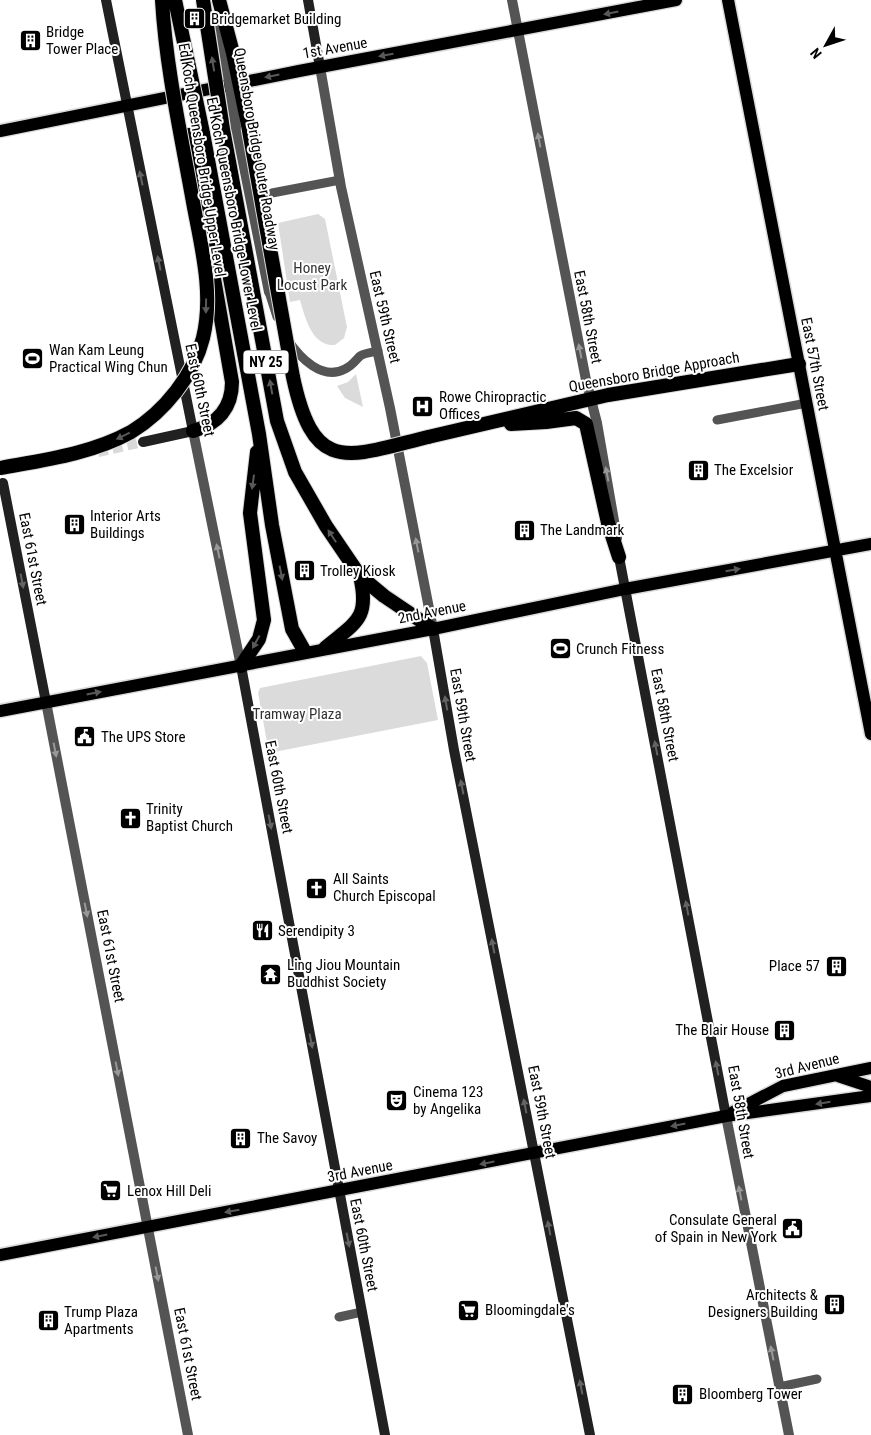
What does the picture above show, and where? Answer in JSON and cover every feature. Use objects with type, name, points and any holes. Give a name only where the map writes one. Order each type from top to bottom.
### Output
[{"type":"highway","points":[[164,0],[196,134],[232,382],[231,401],[222,415],[208,426],[193,431]]},
{"type":"highway","name":"Ed Koch Queensboro Bridge Upper Level","points":[[0,468],[86,450],[132,431],[153,416],[167,402],[186,376],[199,351],[206,320],[206,275],[169,70],[164,0]]},
{"type":"highway","name":"Ed Koch Queensboro Bridge Lower Level","points":[[175,0],[196,134],[259,434]]},
{"type":"highway","name":"NY 25","points":[[203,0],[230,128],[280,434],[298,478],[326,526],[360,576],[384,596],[432,629]]},
{"type":"highway","name":"Queensboro Bridge Approach","points":[[217,0],[243,98],[293,378],[304,420],[317,439],[329,448],[342,453],[360,454],[591,399],[799,364]]},
{"type":"highway","points":[[480,424],[546,422],[572,418],[583,421],[589,431],[608,523],[619,556]]},
{"type":"highway","points":[[259,434],[272,526],[292,629],[305,652]]},
{"type":"highway","name":"NY 25","points":[[241,666],[259,639],[264,620],[250,513],[259,434]]},
{"type":"highway","name":"NY 25","points":[[325,648],[354,623],[362,613],[365,596],[360,576]]},
{"type":"main road","name":"East 60th Street","points":[[106,0],[193,431]]},
{"type":"main road","name":"East 59th Street","points":[[308,0],[320,67]]},
{"type":"main road","name":"1st Avenue","points":[[0,131],[320,67],[676,0]]},
{"type":"main road","name":"East 57th Street","points":[[728,0],[871,734]]},
{"type":"main road","points":[[143,442],[193,431]]},
{"type":"main road","name":"East 61st Street","points":[[3,483],[46,702]]},
{"type":"main road","name":"2nd Avenue","points":[[0,711],[432,629],[625,589],[871,544]]},
{"type":"main road","name":"East 58th Street","points":[[619,556],[726,1116]]},
{"type":"main road","name":"East 59th Street","points":[[432,629],[454,750],[590,1435]]},
{"type":"main road","name":"East 60th Street","points":[[241,666],[385,1435]]},
{"type":"main road","name":"3rd Avenue","points":[[726,1116],[783,1086],[871,1068]]},
{"type":"main road","points":[[834,1075],[871,1087]]},
{"type":"main road","name":"3rd Avenue","points":[[0,1255],[339,1192],[726,1116],[871,1096]]},
{"type":"street","name":"Queensboro Bridge Outer Roadway","points":[[217,0],[230,128],[269,292]]},
{"type":"street","name":"East 58th Street","points":[[512,0],[616,520],[619,556]]},
{"type":"street","name":"East 59th Street","points":[[320,67],[340,180],[378,350],[432,629]]},
{"type":"street","name":"East 60th Street","points":[[193,431],[241,666]]},
{"type":"street","name":"East 61st Street","points":[[46,702],[188,1435]]},
{"type":"street","name":"East 58th Street","points":[[726,1116],[788,1435]]},
{"type":"lane","points":[[272,193],[340,180]]},
{"type":"lane","name":"Queensboro Bridge Outer Roadway","points":[[269,292],[285,336],[300,355],[319,369],[338,372],[351,366],[360,355],[378,350]]},
{"type":"lane","points":[[717,420],[807,403]]},
{"type":"lane","points":[[338,1317],[362,1312]]},
{"type":"lane","points":[[779,1387],[817,1379]]},
{"type":"green space","name":"Honey Locust Park","points":[[318,214],[325,219],[347,327],[344,338],[335,345],[327,344],[315,336],[307,322],[300,300],[290,302],[278,223]]},
{"type":"green space","points":[[356,374],[363,407],[345,398],[337,386],[348,382]]},
{"type":"green space","name":"Tramway Plaza","points":[[421,656],[427,663],[438,720],[269,753],[258,693],[260,688]]},
{"type":"tunnel","points":[[98,452],[143,442]]},
{"type":"place","name":"Bridgemarket Building","points":[[195,19]]},
{"type":"place","name":"Bridge Tower Place","points":[[30,41]]},
{"type":"place","name":"Wan Kam Leung Practical Wing Chun","points":[[33,359]]},
{"type":"place","name":"Rowe Chiropractic Offices","points":[[423,406]]},
{"type":"place","name":"The Excelsior","points":[[698,470]]},
{"type":"place","name":"Interior Arts Buildings","points":[[74,525]]},
{"type":"place","name":"The Landmark","points":[[524,530]]},
{"type":"place","name":"Trolley Kiosk","points":[[304,571]]},
{"type":"place","name":"Crunch Fitness","points":[[560,649]]},
{"type":"place","name":"The UPS Store","points":[[85,737]]},
{"type":"place","name":"Trinity Baptist Church","points":[[130,818]]},
{"type":"place","name":"All Saints Church Episcopal","points":[[317,888]]},
{"type":"place","name":"Serendipity 3","points":[[262,931]]},
{"type":"place","name":"Place 57","points":[[836,966]]},
{"type":"place","name":"Ling Jiou Mountain Buddhist Society","points":[[271,974]]},
{"type":"place","name":"The Blair House","points":[[785,1030]]},
{"type":"place","name":"Cinema 123 by Angelika","points":[[397,1101]]},
{"type":"place","name":"The Savoy","points":[[241,1138]]},
{"type":"place","name":"Lenox Hill Deli","points":[[111,1191]]},
{"type":"place","name":"Consulate General of Spain in New York","points":[[793,1229]]},
{"type":"place","name":"Architects & Designers Building","points":[[834,1304]]},
{"type":"place","name":"Bloomingdale's","points":[[469,1310]]},
{"type":"place","name":"Trump Plaza Apartments","points":[[48,1321]]},
{"type":"place","name":"Bloomberg Tower","points":[[683,1394]]}]
